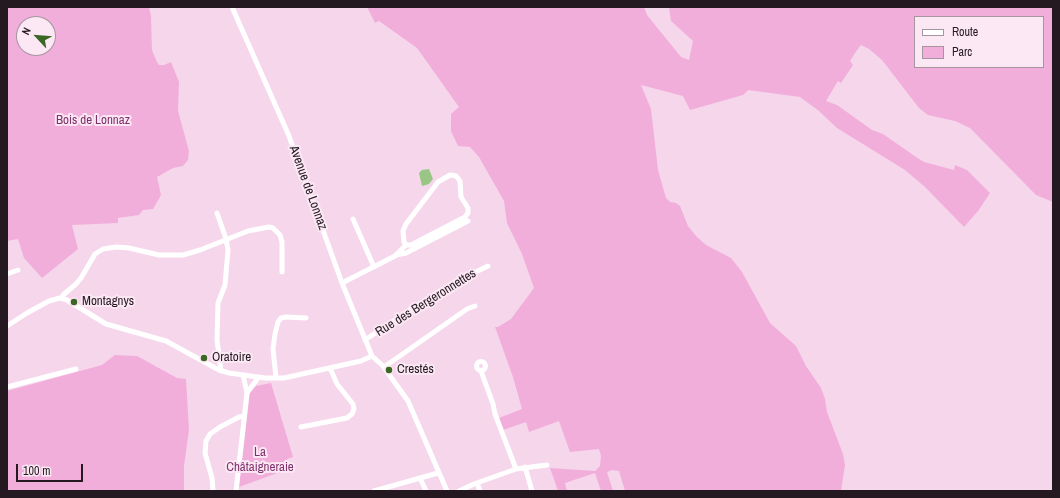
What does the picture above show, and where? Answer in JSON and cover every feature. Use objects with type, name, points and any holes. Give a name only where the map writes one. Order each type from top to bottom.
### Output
[{"type":"street","name":"Avenue de Lonnaz","points":[[232,7],[294,148],[342,282],[372,356],[384,367],[408,401],[447,491]]},
{"type":"street","points":[[395,256],[406,245],[411,245],[463,219],[467,215],[468,208],[461,197],[460,181],[456,176],[450,175],[438,182],[406,224],[403,233],[406,245]]},
{"type":"street","points":[[217,213],[226,239],[228,250],[225,285],[218,303],[217,340],[221,371]]},
{"type":"street","points":[[353,219],[374,266]]},
{"type":"street","points":[[342,282],[395,256],[406,253],[468,221]]},
{"type":"street","points":[[62,298],[63,295],[76,284],[95,254],[103,249],[116,247],[129,248],[159,255],[183,254],[200,250],[248,231],[273,228],[280,235],[282,242],[282,272]]},
{"type":"street","name":"Rue des Bergeronnettes","points":[[365,340],[451,284],[488,266]]},
{"type":"street","points":[[7,274],[18,270]]},
{"type":"street","points":[[7,326],[49,301],[56,298],[62,298],[106,324],[162,340],[221,371],[258,378],[292,376],[330,368],[372,356]]},
{"type":"street","points":[[384,367],[468,309],[475,306]]},
{"type":"street","points":[[276,378],[273,349],[278,322],[281,318],[286,317],[306,318]]},
{"type":"street","points":[[301,427],[347,418],[352,414],[354,409],[352,402],[337,384],[330,368]]},
{"type":"street","points":[[7,387],[76,369]]},
{"type":"street","points":[[481,371],[495,414],[516,469]]},
{"type":"street","points":[[236,491],[247,393],[243,375]]},
{"type":"street","points":[[247,393],[258,378]]},
{"type":"street","points":[[213,491],[212,478],[205,453],[206,441],[210,434],[220,427],[237,417],[244,416]]},
{"type":"street","points":[[459,491],[516,469],[547,465]]},
{"type":"street","points":[[525,467],[532,491]]},
{"type":"street","points":[[374,491],[438,472]]},
{"type":"street","points":[[420,478],[426,491]]},
{"type":"street","points":[[477,483],[480,491]]},
{"type":"green space","name":"Bois de Lonnaz","points":[[7,7],[149,7],[151,16],[152,50],[156,60],[159,65],[164,65],[171,62],[179,82],[178,111],[189,151],[188,160],[183,166],[173,168],[157,177],[161,195],[153,209],[143,210],[139,215],[118,218],[118,223],[72,225],[78,249],[42,278],[24,258],[18,239],[7,241]]},
{"type":"green space","points":[[367,7],[644,7],[647,15],[681,57],[689,60],[693,41],[671,21],[669,7],[1053,7],[1053,202],[1036,195],[970,128],[955,121],[928,115],[919,108],[882,60],[869,49],[861,45],[850,61],[853,65],[841,83],[838,81],[826,101],[837,105],[872,130],[883,134],[924,162],[954,170],[955,165],[967,170],[990,193],[978,211],[964,227],[925,187],[905,170],[837,128],[819,111],[800,97],[748,90],[743,95],[690,110],[683,96],[641,85],[651,109],[658,170],[666,198],[670,202],[676,203],[680,206],[688,226],[696,236],[706,245],[731,258],[742,272],[770,323],[796,346],[806,366],[821,388],[825,399],[827,412],[843,454],[845,465],[841,491],[625,491],[619,471],[612,470],[607,472],[613,491],[601,491],[595,473],[565,483],[567,491],[558,491],[550,468],[595,471],[600,466],[601,456],[599,449],[570,452],[559,421],[529,432],[526,422],[503,430],[499,418],[522,409],[513,377],[495,327],[498,327],[511,319],[534,288],[522,254],[507,223],[504,201],[479,157],[470,147],[458,146],[451,131],[451,114],[459,107],[417,48],[379,21],[375,23]]},
{"type":"green space","points":[[115,355],[137,356],[177,378],[186,379],[189,430],[184,466],[184,491],[7,491],[7,391],[102,365]]},
{"type":"green space","name":"La Châtaigneraie","points":[[271,383],[293,457],[287,459],[291,468],[239,487],[250,391],[256,386]]},
{"type":"shaded area","points":[[429,169],[433,179],[429,184],[422,186],[419,173],[422,170]]},
{"type":"place","name":"Montagnys","points":[[74,302]]},
{"type":"place","name":"Oratoire","points":[[204,358]]},
{"type":"place","name":"Crestés","points":[[389,370]]}]
